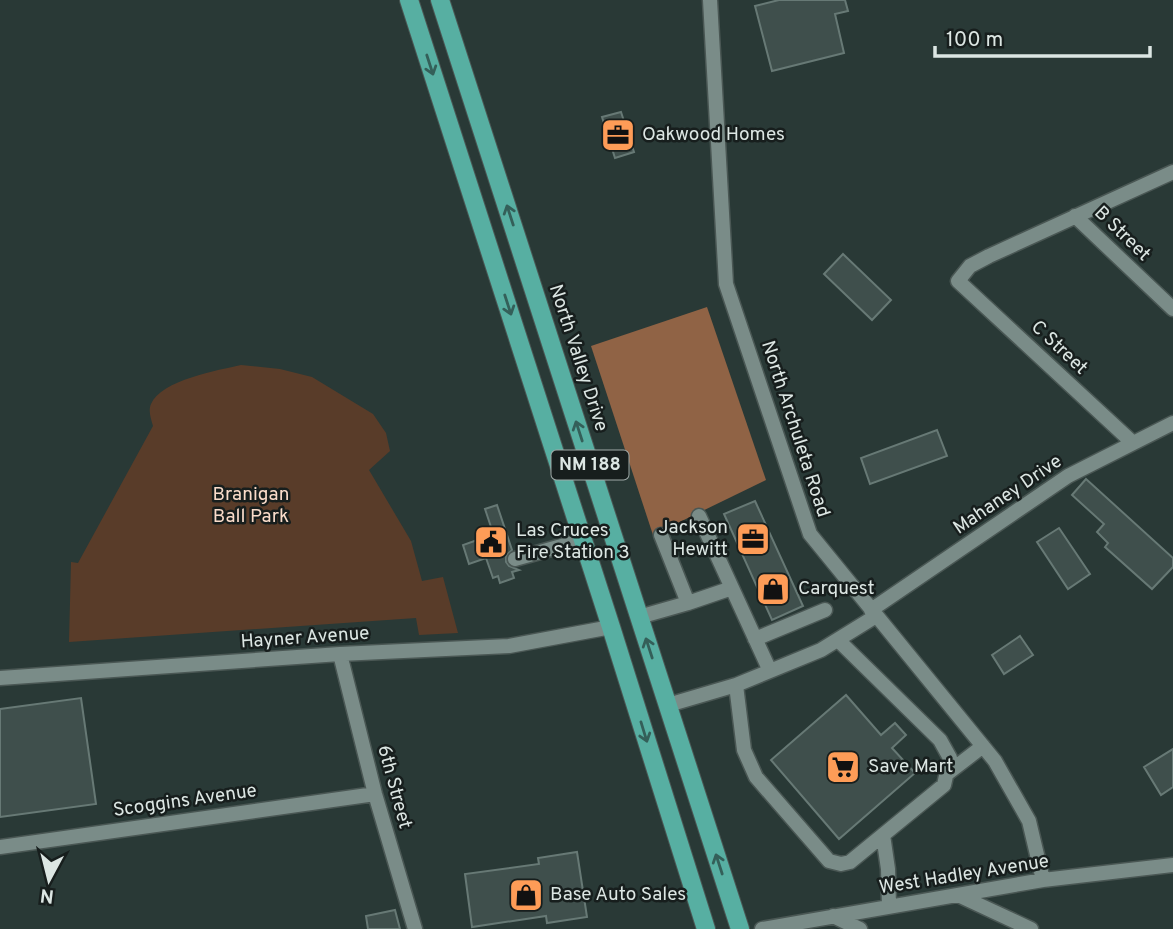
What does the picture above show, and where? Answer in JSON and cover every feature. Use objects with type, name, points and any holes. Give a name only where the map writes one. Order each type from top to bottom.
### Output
[{"type":"main road","name":"NM 188","points":[[409,0],[706,929]]},
{"type":"main road","name":"North Valley Drive","points":[[440,0],[740,929]]},
{"type":"street","name":"North Archuleta Road","points":[[710,0],[726,284],[810,534],[995,761],[1028,821],[1043,880]]},
{"type":"street","points":[[1075,216],[1173,172]]},
{"type":"street","name":"C Street","points":[[1075,216],[970,266],[958,281],[1133,443]]},
{"type":"street","name":"B Street","points":[[1075,216],[1173,309]]},
{"type":"street","name":"Mahaney Drive","points":[[838,640],[1068,476],[1173,423]]},
{"type":"street","points":[[699,516],[770,671]]},
{"type":"street","points":[[661,534],[688,603]]},
{"type":"street","points":[[515,559],[583,540]]},
{"type":"street","points":[[639,617],[732,588]]},
{"type":"street","points":[[755,639],[825,610]]},
{"type":"street","name":"Hayner Avenue","points":[[0,678],[340,654],[509,646],[611,627]]},
{"type":"street","points":[[668,705],[736,685],[821,650],[838,640],[940,740],[950,758],[944,785],[850,862],[841,864],[829,861],[756,777],[744,750],[736,685]]},
{"type":"street","name":"6th Street","points":[[340,654],[375,794],[415,929]]},
{"type":"street","points":[[948,773],[983,746]]},
{"type":"street","name":"Scoggins Avenue","points":[[0,847],[375,794]]},
{"type":"street","points":[[883,835],[888,869],[889,906]]},
{"type":"street","name":"West Hadley Avenue","points":[[762,929],[1043,880],[1173,865]]},
{"type":"street","points":[[958,895],[1031,929]]},
{"type":"street","points":[[832,916],[860,929]]},
{"type":"green space","name":"Branigan Ball Park","points":[[241,365],[280,369],[312,377],[373,414],[386,433],[390,451],[369,470],[411,541],[422,581],[443,577],[458,633],[419,635],[416,618],[69,642],[71,562],[78,563],[153,426],[151,404],[166,388],[178,382]]},
{"type":"shaded area","points":[[707,307],[766,480],[653,535],[591,346]]},
{"type":"building","points":[[779,0],[845,0],[848,11],[835,14],[844,53],[772,71],[755,6]]},
{"type":"building","name":"Oakwood Homes","points":[[621,112],[634,152],[615,158],[602,117]]},
{"type":"building","points":[[843,254],[891,300],[872,320],[824,274]]},
{"type":"building","points":[[937,430],[947,456],[870,484],[861,458]]},
{"type":"building","points":[[1086,479],[1173,558],[1173,567],[1152,589],[1105,547],[1108,543],[1097,532],[1104,524],[1072,495]]},
{"type":"building","points":[[755,501],[803,606],[772,620],[724,514]]},
{"type":"building","name":"Las Cruces Fire Station 3","points":[[497,505],[512,550],[506,556],[506,562],[519,570],[512,572],[514,578],[500,583],[498,576],[493,578],[486,558],[469,564],[463,545],[480,539],[478,531],[491,527],[485,509]]},
{"type":"building","points":[[1059,528],[1090,574],[1068,589],[1037,542]]},
{"type":"building","points":[[1020,636],[1033,655],[1004,674],[992,655]]},
{"type":"building","name":"Save Mart","points":[[846,695],[881,735],[895,723],[906,735],[892,748],[915,773],[839,839],[771,760]]},
{"type":"building","points":[[81,698],[96,804],[0,817],[0,709]]},
{"type":"building","points":[[1173,749],[1173,787],[1161,795],[1144,767]]},
{"type":"building","name":"Base Auto Sales","points":[[577,852],[587,917],[547,923],[546,916],[472,927],[465,874],[539,864],[538,858]]},
{"type":"building","points":[[395,910],[400,929],[368,929],[366,916]]},
{"type":"place","name":"Oakwood Homes","points":[[618,135]]},
{"type":"place","name":"Jackson Hewitt","points":[[753,539]]},
{"type":"place","name":"Las Cruces Fire Station 3","points":[[491,542]]},
{"type":"place","name":"Carquest","points":[[773,589]]},
{"type":"place","name":"Save Mart","points":[[843,767]]},
{"type":"place","name":"Base Auto Sales","points":[[526,895]]}]
